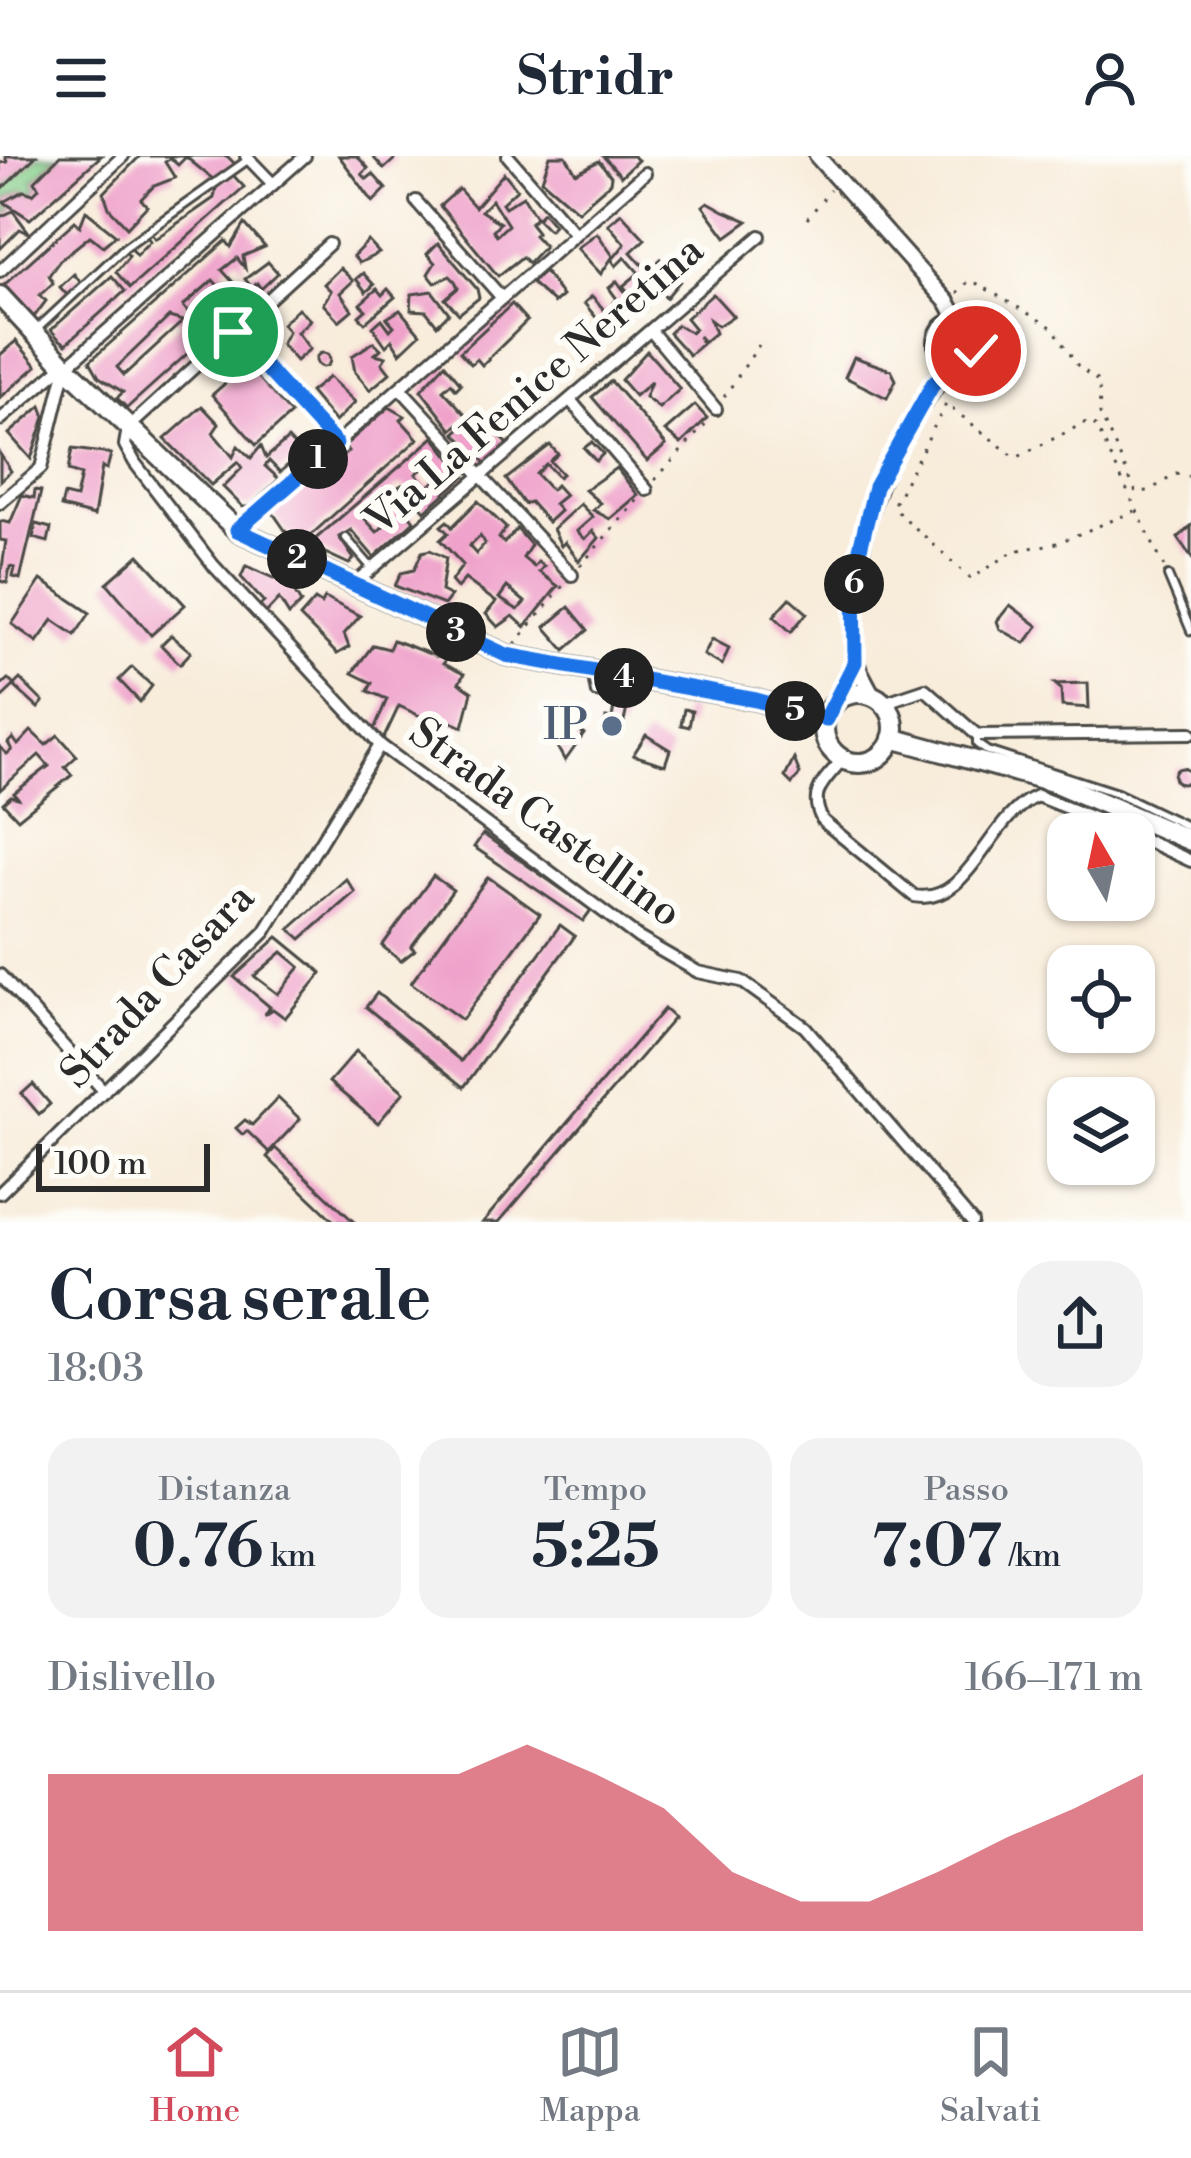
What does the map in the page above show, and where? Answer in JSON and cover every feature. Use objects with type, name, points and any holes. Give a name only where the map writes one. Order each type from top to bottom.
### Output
[{"type":"main road","points":[[0,296],[65,366],[237,530],[506,655],[756,700],[826,719]]},
{"type":"main road","points":[[839,700],[878,700],[893,719],[892,738],[872,760],[843,759],[827,742],[826,719],[839,700]]},
{"type":"main road","points":[[892,738],[1053,782],[1191,841]]},
{"type":"street","points":[[0,272],[123,156]]},
{"type":"street","points":[[0,420],[305,156]]},
{"type":"street","points":[[508,156],[575,234]]},
{"type":"street","points":[[817,156],[947,303],[958,322],[975,331],[978,344],[972,357],[948,360]]},
{"type":"street","points":[[248,158],[273,184]]},
{"type":"street","points":[[237,530],[644,173]]},
{"type":"street","points":[[416,201],[502,298]]},
{"type":"street","name":"Via La Fenice Neretina","points":[[352,586],[760,236]]},
{"type":"street","points":[[128,428],[329,244]]},
{"type":"street","points":[[948,360],[937,344],[940,331],[958,322]]},
{"type":"street","points":[[651,331],[716,409]]},
{"type":"street","points":[[233,332],[336,444]]},
{"type":"street","points":[[839,700],[855,662],[854,573],[865,517],[891,454],[948,360]]},
{"type":"street","points":[[0,503],[40,468],[65,366]]},
{"type":"street","points":[[400,388],[572,575]]},
{"type":"street","points":[[570,400],[646,490]]},
{"type":"street","name":"Strada Castellino","points":[[128,428],[125,445],[135,464],[214,566],[380,745],[639,938],[698,972],[742,981],[805,1027],[972,1222]]},
{"type":"street","points":[[855,662],[878,700],[925,689],[977,735],[1191,733]]},
{"type":"street","name":"Strada Casara","points":[[0,1193],[266,932],[380,745]]},
{"type":"street","points":[[843,759],[816,790],[815,807],[824,821],[914,896],[932,900],[949,891],[1015,805],[1037,796],[1080,813]]},
{"type":"street","points":[[1155,844],[1191,861]]},
{"type":"street","points":[[0,975],[104,1091]]},
{"type":"lane","points":[[34,332],[125,247],[248,158]]},
{"type":"lane","points":[[346,538],[372,569]]},
{"type":"lane","points":[[1168,576],[1191,631]]},
{"type":"lane","points":[[977,735],[977,745],[987,751],[1117,793],[1191,828]]},
{"type":"path","points":[[807,219],[820,208],[836,177]]},
{"type":"path","points":[[947,303],[969,281],[1044,321],[1078,366],[1099,382],[1103,422],[1136,492],[1149,491],[1176,474],[1191,478]]},
{"type":"path","points":[[506,655],[716,409],[759,346]]},
{"type":"path","points":[[1103,422],[1084,421],[1016,458],[946,404],[896,510],[970,579],[1014,551],[1057,543],[1135,511]]},
{"type":"path","points":[[1095,425],[1168,576]]},
{"type":"green space","points":[[37,156],[58,156],[33,180],[37,187],[32,193],[23,190],[4,200],[12,210],[2,217],[0,190]]},
{"type":"building","points":[[5,156],[36,156],[0,191],[0,163],[7,162]]},
{"type":"building","points":[[60,156],[101,156],[30,219],[4,202],[24,191],[33,194],[39,188],[35,181]]},
{"type":"building","points":[[140,156],[227,156],[235,164],[214,180],[186,157],[178,165],[170,158],[165,162],[175,178],[154,186],[141,199],[147,206],[127,227],[109,208],[104,193]]},
{"type":"building","points":[[339,156],[357,156],[368,168],[362,174],[367,179],[373,174],[386,189],[373,202]]},
{"type":"building","points":[[372,156],[398,156],[384,169]]},
{"type":"building","points":[[550,156],[566,156],[576,173],[599,161],[611,176],[610,183],[578,211],[542,180]]},
{"type":"building","points":[[603,156],[633,156],[638,160],[621,176]]},
{"type":"building","points":[[504,173],[517,189],[502,203],[505,207],[523,196],[536,217],[530,223],[537,232],[534,235],[544,246],[528,263],[522,257],[498,276],[440,206],[459,189],[475,207]],"holes":[[[492,200],[508,225],[497,235],[493,230],[500,223],[481,211]]]},
{"type":"building","points":[[232,174],[244,187],[130,288],[116,272],[129,256],[125,251],[129,247],[136,255],[150,241],[146,235],[150,232],[155,239],[214,198],[217,183]]},
{"type":"building","points":[[708,202],[748,221],[726,237],[703,206]]},
{"type":"building","points":[[13,211],[30,234],[20,229],[0,249],[0,217]]},
{"type":"building","points":[[86,211],[116,235],[103,246],[90,236],[60,260],[49,275],[53,283],[40,295],[46,301],[34,317],[4,285],[75,221],[80,226]]},
{"type":"building","points":[[543,212],[554,225],[549,230],[537,218]]},
{"type":"building","points":[[621,213],[645,239],[631,252],[647,270],[641,276],[653,289],[645,310],[623,286],[639,273],[625,257],[616,266],[612,260],[625,244],[608,224]]},
{"type":"building","points":[[245,224],[265,247],[243,256],[245,268],[237,258],[222,270],[248,299],[127,408],[117,398],[123,392],[99,377],[90,361],[226,241],[231,247]],"holes":[[[213,280],[220,288],[188,312],[183,306]],[[169,317],[183,321],[124,375],[117,367]]]},
{"type":"building","points":[[597,233],[613,256],[601,274],[577,248]]},
{"type":"building","points":[[368,241],[379,253],[359,263],[353,256]]},
{"type":"building","points":[[438,243],[477,289],[479,298],[459,314],[445,299],[458,288],[455,281],[450,276],[435,283],[428,274],[435,263],[427,254]]},
{"type":"building","points":[[661,259],[680,281],[666,298],[647,273]]},
{"type":"building","points":[[268,262],[278,273],[261,289],[257,283],[252,288],[245,279]]},
{"type":"building","points":[[340,268],[353,281],[340,293],[352,310],[339,321],[323,304],[331,291],[324,284]]},
{"type":"building","points":[[544,271],[562,296],[554,303],[531,283]]},
{"type":"building","points":[[363,273],[374,285],[366,292],[356,279]]},
{"type":"building","points":[[74,274],[81,283],[67,295],[60,287]]},
{"type":"building","points":[[112,276],[125,291],[66,344],[59,339],[51,330]]},
{"type":"building","points":[[617,281],[632,302],[604,327],[584,303],[592,296],[606,312],[617,299],[609,288]]},
{"type":"building","points":[[377,289],[382,295],[388,289],[395,297],[365,323],[359,316],[366,310],[360,304]]},
{"type":"building","points":[[432,291],[449,313],[437,325],[426,311],[411,310],[412,294]]},
{"type":"building","points":[[713,294],[733,316],[718,326],[710,320],[715,333],[704,342],[699,336],[702,344],[689,355],[669,333],[677,325],[691,332],[695,329],[686,318]]},
{"type":"building","points":[[512,304],[527,321],[482,365],[477,359],[471,364],[460,352]]},
{"type":"building","points":[[298,308],[310,320],[297,332],[310,349],[296,361],[281,344],[288,331],[282,324]]},
{"type":"building","points":[[400,310],[420,334],[400,353],[392,340],[386,346],[373,327],[382,319],[390,330],[394,326],[387,318]]},
{"type":"building","points":[[16,341],[37,366],[0,398],[0,355]]},
{"type":"building","points":[[374,342],[381,349],[375,354],[386,357],[382,363],[390,373],[370,390],[355,372],[352,356]]},
{"type":"building","points":[[647,351],[680,389],[659,408],[645,397],[651,382],[635,396],[621,380]]},
{"type":"building","points":[[323,353],[330,360],[323,367],[316,360]]},
{"type":"building","points":[[854,357],[891,370],[896,380],[887,398],[845,377]]},
{"type":"building","points":[[247,364],[291,414],[256,445],[212,395]]},
{"type":"building","points":[[445,364],[461,384],[456,389],[451,383],[443,390],[467,416],[452,430],[421,390]]},
{"type":"building","points":[[329,377],[355,402],[335,422],[310,392]]},
{"type":"building","points":[[611,381],[666,445],[647,461],[592,397]]},
{"type":"building","points":[[695,405],[707,418],[681,444],[665,431]]},
{"type":"building","points":[[41,406],[45,417],[31,459],[9,434]]},
{"type":"building","points":[[202,406],[219,424],[213,433],[233,457],[238,446],[251,458],[261,446],[266,458],[288,439],[301,453],[280,472],[269,461],[265,466],[279,479],[249,507],[243,507],[223,487],[242,468],[238,462],[211,485],[165,439]]},
{"type":"building","points":[[389,407],[405,416],[401,420],[418,439],[302,543],[292,532],[289,536],[271,510],[328,460],[332,465],[348,451],[344,446]]},
{"type":"building","points":[[471,419],[477,425],[482,419],[508,444],[487,464],[455,433]]},
{"type":"building","points":[[434,437],[465,476],[425,511],[402,485],[391,491],[414,521],[374,557],[351,530],[339,537],[354,559],[349,564],[319,550],[313,541]],"holes":[[[429,463],[440,476],[428,487],[416,474]],[[378,508],[389,521],[377,532],[365,519]]]},
{"type":"building","points":[[592,442],[603,454],[596,461],[584,448]]},
{"type":"building","points":[[550,445],[558,454],[550,461],[562,474],[558,477],[546,464],[536,474],[551,490],[556,485],[565,495],[554,504],[560,511],[548,522],[530,502],[524,504],[506,479]]},
{"type":"building","points":[[72,449],[111,454],[107,469],[102,467],[94,516],[61,507],[64,495],[76,498],[81,475],[68,471]]},
{"type":"building","points":[[0,454],[11,471],[0,481]]},
{"type":"building","points":[[616,468],[638,495],[610,519],[593,510],[600,503],[585,490]]},
{"type":"building","points":[[35,490],[41,491],[20,579],[13,577],[15,568],[10,567],[7,583],[0,581],[6,541],[0,540],[0,521],[10,523],[22,495],[34,498]]},
{"type":"building","points":[[478,501],[506,528],[499,538],[504,543],[517,529],[531,545],[523,558],[534,567],[538,562],[544,566],[539,572],[558,586],[525,627],[513,616],[498,627],[486,614],[496,602],[465,579],[457,588],[451,581],[463,565],[440,540],[448,533],[441,526],[447,521],[452,527]],"holes":[[[480,536],[485,543],[476,554],[469,546]],[[507,587],[525,602],[518,610],[499,598]]]},
{"type":"building","points":[[580,504],[593,517],[577,531],[585,539],[593,531],[599,538],[579,561],[565,542],[561,546],[553,529]]},
{"type":"building","points":[[36,524],[51,528],[48,542],[33,538]]},
{"type":"building","points":[[1191,526],[1191,557],[1178,538]]},
{"type":"building","points":[[430,550],[446,558],[441,591],[451,596],[444,605],[395,586],[401,573],[414,570],[422,552]]},
{"type":"building","points":[[139,555],[185,605],[151,635],[107,583]]},
{"type":"building","points":[[246,566],[290,585],[301,603],[289,615],[279,599],[264,615],[257,608],[264,602],[241,577]]},
{"type":"building","points":[[41,580],[90,613],[75,635],[53,620],[37,642],[12,624]]},
{"type":"building","points":[[325,598],[360,616],[344,634],[349,647],[337,654],[300,617],[315,600],[321,604]]},
{"type":"building","points":[[790,598],[807,613],[791,632],[774,616]]},
{"type":"building","points":[[1010,605],[1038,626],[1025,643],[1000,629],[997,621]]},
{"type":"building","points":[[569,607],[588,630],[565,650],[545,627]]},
{"type":"building","points":[[171,635],[191,652],[180,664],[161,645]]},
{"type":"building","points":[[712,639],[729,648],[722,665],[704,655]]},
{"type":"building","points":[[393,640],[446,660],[443,664],[464,674],[459,683],[472,692],[463,727],[443,718],[439,725],[399,706],[383,740],[373,732],[387,699],[368,691],[372,683],[352,673],[373,645],[389,649]]},
{"type":"building","points":[[132,667],[152,686],[140,702],[119,680]]},
{"type":"building","points":[[8,679],[14,685],[20,679],[43,702],[38,708],[14,686],[0,699],[0,686]]},
{"type":"building","points":[[1088,683],[1089,708],[1062,706],[1061,689],[1055,684]]},
{"type":"building","points":[[617,688],[631,691],[622,730],[605,728],[606,718],[612,719]]},
{"type":"building","points":[[684,709],[692,711],[689,727],[681,725]]},
{"type":"building","points":[[568,723],[584,734],[565,761],[555,743]]},
{"type":"building","points":[[31,731],[46,745],[58,735],[77,756],[65,767],[72,775],[18,819],[3,803],[11,796],[18,798],[14,793],[49,766],[39,755],[0,790],[0,747],[7,754],[13,738],[18,745]]},
{"type":"building","points":[[646,735],[670,750],[665,765],[633,755]]},
{"type":"building","points":[[794,759],[800,774],[792,784],[785,777]]},
{"type":"building","points":[[1182,768],[1190,776],[1182,784],[1174,776]]},
{"type":"building","points":[[502,797],[510,805],[502,813],[494,805]]},
{"type":"building","points":[[483,834],[591,910],[583,921],[474,847]]},
{"type":"building","points":[[433,876],[453,890],[411,947],[415,950],[401,961],[382,946]]},
{"type":"building","points":[[488,877],[540,914],[462,1020],[411,983]]},
{"type":"building","points":[[346,879],[355,892],[301,939],[290,929]]},
{"type":"building","points":[[560,925],[575,936],[464,1087],[366,1007],[377,993],[461,1061]]},
{"type":"building","points":[[278,937],[322,973],[285,1018],[273,1009],[264,1015],[270,1007],[234,977]],"holes":[[[282,952],[300,967],[278,994],[254,976]]]},
{"type":"building","points":[[664,1009],[674,1018],[499,1222],[483,1222]]},
{"type":"building","points":[[356,1051],[404,1092],[378,1123],[329,1082]]},
{"type":"building","points":[[33,1084],[50,1104],[39,1114],[22,1094]]},
{"type":"building","points":[[278,1098],[300,1119],[269,1152],[247,1131],[243,1135],[236,1128],[245,1120],[252,1125]]},
{"type":"building","points":[[275,1148],[354,1222],[335,1222],[267,1157]]},
{"type":"place","name":"IP","points":[[612,726]]},
{"type":"route","points":[[233,332],[336,444],[237,530],[506,655],[756,700],[826,719],[855,662],[854,573],[875,487],[933,384],[954,363],[967,361],[976,351]]}]
